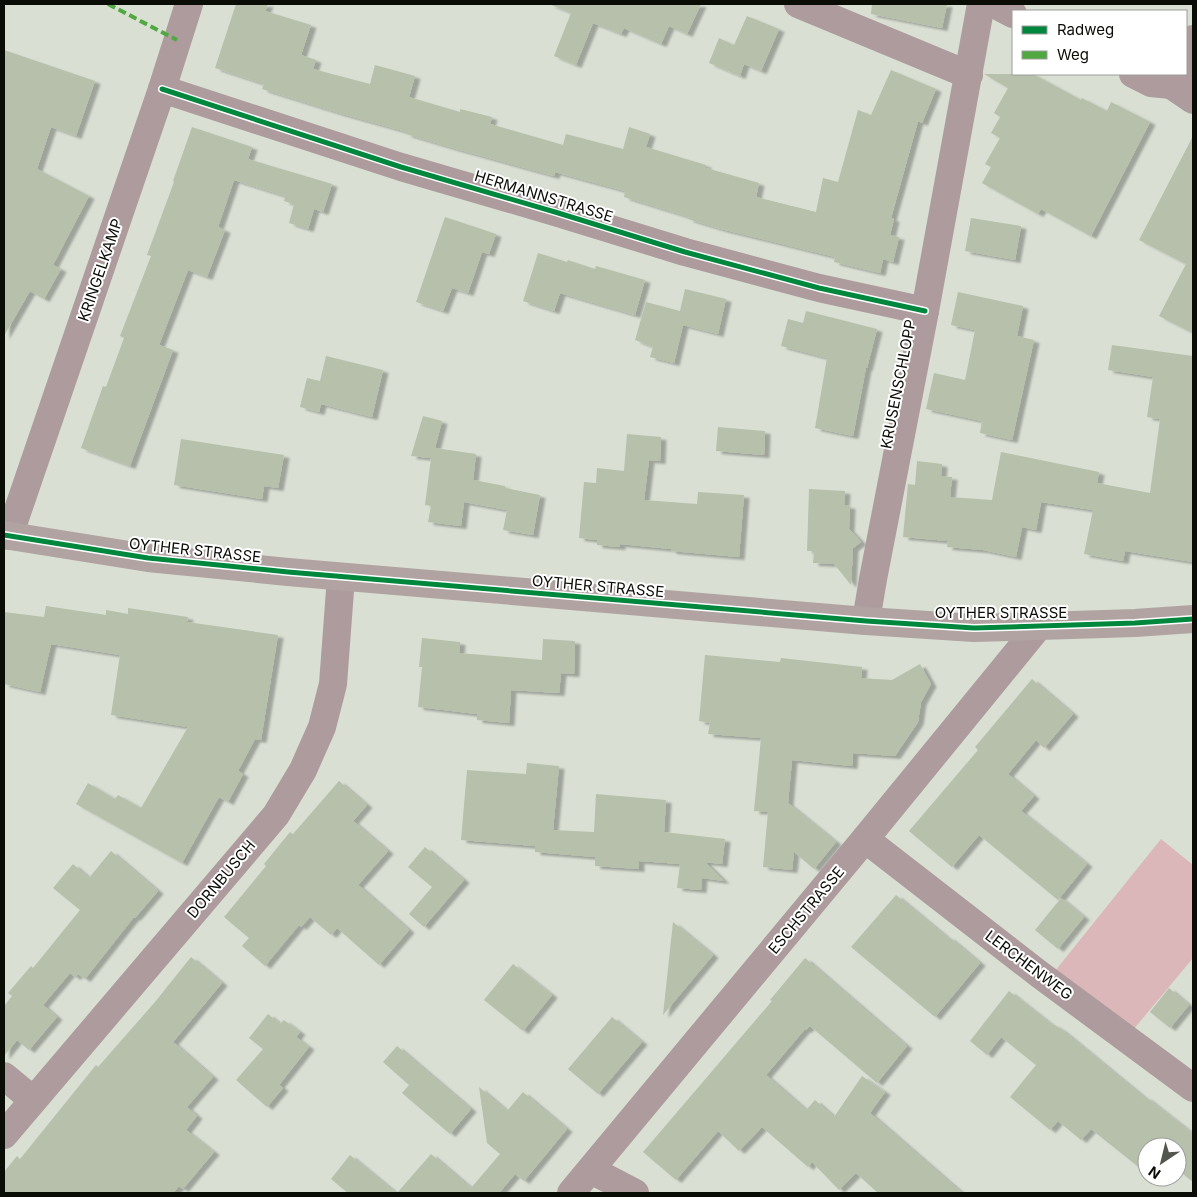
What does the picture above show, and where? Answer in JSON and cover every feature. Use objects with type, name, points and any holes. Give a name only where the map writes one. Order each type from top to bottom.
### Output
[{"type":"main road","name":"OYTHER STRASSE","points":[[6,536],[148,558],[288,572],[866,621],[974,628],[1135,623],[1193,619]]},
{"type":"street","name":"KRINGELKAMP","points":[[6,536],[162,89],[189,4]]},
{"type":"street","points":[[798,4],[969,75]]},
{"type":"street","name":"KRUSENSCHLOPP","points":[[866,621],[981,4]]},
{"type":"street","points":[[994,4],[1012,13]]},
{"type":"street","points":[[1187,56],[1193,39]]},
{"type":"street","points":[[1135,75],[1150,83],[1180,75],[1193,100]]},
{"type":"street","name":"HERMANNSTRASSE","points":[[162,89],[401,167],[685,252],[819,288],[925,311]]},
{"type":"street","name":"DORNBUSCH","points":[[4,1135],[276,815],[303,770],[322,727],[333,684],[342,577]]},
{"type":"street","name":"ESCHSTRASSE","points":[[571,1193],[1039,626]]},
{"type":"street","name":"LERCHENWEG","points":[[865,839],[1039,974],[1193,1088]]},
{"type":"street","points":[[4,1076],[33,1100]]},
{"type":"street","points":[[591,1170],[635,1193]]},
{"type":"shaded area","points":[[1161,839],[1193,865],[1193,958],[1133,1030],[1055,971]]},
{"type":"building","points":[[236,4],[268,4],[265,11],[311,25],[301,55],[316,60],[313,69],[370,84],[375,65],[415,76],[409,97],[460,112],[460,109],[492,117],[490,124],[563,145],[566,134],[623,149],[629,127],[650,134],[646,147],[706,165],[706,168],[759,183],[756,197],[816,212],[823,178],[838,182],[858,110],[871,115],[891,70],[936,89],[922,123],[918,121],[891,218],[894,219],[890,235],[899,237],[893,262],[883,259],[880,273],[834,262],[835,257],[688,219],[689,217],[624,197],[625,191],[555,172],[554,176],[453,148],[406,134],[407,132],[262,89],[264,84],[215,68]]},
{"type":"building","points":[[549,4],[701,4],[687,34],[669,26],[661,44],[624,28],[621,34],[593,23],[576,65],[554,56],[571,13]]},
{"type":"building","points":[[872,4],[947,4],[942,28],[871,14]]},
{"type":"building","points":[[747,16],[779,29],[761,71],[744,64],[740,76],[709,63],[719,38],[734,45]]},
{"type":"building","points":[[4,50],[95,81],[76,136],[51,127],[37,169],[89,196],[53,265],[61,269],[44,299],[30,291],[4,336]]},
{"type":"building","points":[[984,74],[1035,75],[1081,100],[1082,98],[1107,111],[1111,102],[1150,122],[1091,236],[1041,209],[1038,214],[982,183],[991,167],[985,164],[1000,138],[991,133],[1000,117],[994,113],[1008,88]]},
{"type":"building","points":[[192,127],[252,147],[248,159],[332,184],[323,212],[314,209],[308,229],[289,223],[294,204],[284,201],[285,196],[234,180],[218,227],[225,230],[207,277],[188,270],[159,345],[173,350],[130,466],[81,448],[103,386],[106,387],[124,338],[120,336],[151,256],[147,255]]},
{"type":"building","points":[[1193,136],[1193,333],[1159,316],[1186,264],[1139,240]]},
{"type":"building","points":[[445,217],[496,234],[489,254],[482,252],[468,293],[452,288],[443,311],[416,302]]},
{"type":"building","points":[[971,218],[1021,226],[1015,260],[965,251]]},
{"type":"building","points":[[538,253],[567,262],[568,260],[595,269],[596,266],[645,280],[635,315],[560,293],[554,311],[523,301]]},
{"type":"building","points":[[685,289],[726,299],[718,334],[683,325],[674,363],[650,357],[653,347],[635,340],[646,302],[680,311]]},
{"type":"building","points":[[958,292],[1023,306],[1017,336],[1034,340],[1012,440],[980,433],[982,421],[926,409],[934,373],[965,380],[975,330],[951,325]]},
{"type":"building","points":[[806,311],[877,329],[866,368],[853,436],[815,428],[827,358],[781,346],[788,319],[803,323]]},
{"type":"building","points":[[1112,345],[1193,356],[1193,562],[1125,551],[1123,561],[1084,554],[1093,510],[1041,502],[1036,530],[1022,527],[1016,557],[983,550],[947,547],[948,541],[903,537],[908,484],[915,485],[917,461],[942,464],[941,476],[952,477],[950,497],[992,500],[1001,452],[1099,472],[1097,483],[1150,493],[1160,419],[1147,417],[1153,377],[1108,370]]},
{"type":"building","points":[[326,356],[383,370],[372,417],[321,404],[319,412],[300,407],[307,378],[320,381]]},
{"type":"building","points":[[423,416],[442,421],[435,448],[476,454],[473,480],[540,495],[533,535],[503,530],[507,510],[464,502],[461,526],[428,522],[431,506],[425,505],[431,458],[411,456]]},
{"type":"building","points":[[718,427],[765,431],[764,455],[716,451]]},
{"type":"building","points":[[627,434],[661,437],[660,461],[649,460],[644,500],[697,504],[698,492],[744,495],[739,557],[620,544],[620,547],[597,545],[597,540],[579,538],[584,482],[596,483],[597,468],[624,471]]},
{"type":"building","points":[[181,439],[284,455],[278,488],[264,486],[262,499],[174,485]]},
{"type":"building","points":[[809,489],[845,491],[844,505],[850,506],[849,529],[861,542],[853,548],[851,585],[834,564],[813,563],[814,551],[807,551]]},
{"type":"building","points":[[46,606],[106,615],[106,610],[128,614],[128,608],[188,617],[187,622],[278,635],[261,740],[255,739],[238,771],[243,774],[228,802],[219,797],[182,863],[76,804],[88,783],[115,799],[118,795],[141,808],[188,727],[111,715],[120,655],[51,644],[40,692],[4,684],[4,612],[44,617]]},
{"type":"building","points":[[422,638],[460,642],[459,653],[542,660],[543,639],[575,641],[574,674],[561,673],[559,693],[511,690],[509,723],[477,720],[477,714],[418,707],[422,667],[419,667]]},
{"type":"building","points":[[705,655],[780,662],[781,658],[862,667],[861,678],[892,680],[920,664],[931,684],[921,702],[918,722],[895,756],[853,753],[852,766],[792,760],[788,803],[836,842],[814,869],[794,852],[792,870],[763,867],[768,812],[754,811],[761,738],[708,734],[710,723],[699,721]]},
{"type":"building","points":[[1032,679],[1073,714],[1044,748],[1036,740],[1008,774],[1034,796],[1021,811],[1087,864],[1058,900],[979,835],[952,867],[909,831],[978,750],[975,747]]},
{"type":"building","points":[[527,763],[559,766],[553,830],[594,832],[596,794],[666,800],[664,832],[725,839],[722,864],[705,862],[724,881],[702,878],[701,890],[677,888],[680,864],[639,861],[639,869],[595,866],[595,857],[535,852],[535,846],[461,840],[467,770],[526,774]]},
{"type":"building","points":[[339,781],[367,805],[353,821],[388,851],[358,885],[409,930],[379,965],[337,928],[331,935],[310,917],[301,927],[299,925],[265,966],[242,946],[249,938],[224,917],[266,866],[264,864],[290,832],[293,834]]},
{"type":"building","points":[[425,847],[464,880],[424,927],[409,914],[432,887],[408,867]]},
{"type":"building","points":[[111,851],[158,891],[134,917],[85,979],[78,974],[75,977],[70,973],[43,1005],[57,1017],[29,1050],[17,1040],[4,1056],[4,1006],[12,996],[8,993],[31,966],[33,968],[80,910],[53,888],[73,864],[89,878]]},
{"type":"building","points":[[896,895],[980,963],[935,1017],[851,947]]},
{"type":"building","points":[[1061,898],[1084,917],[1058,949],[1035,930]]},
{"type":"building","points":[[673,922],[713,955],[663,1015]]},
{"type":"building","points":[[191,957],[222,983],[173,1042],[213,1077],[187,1107],[197,1116],[186,1130],[214,1152],[183,1189],[179,1186],[173,1193],[4,1193],[4,1172],[17,1156],[20,1159],[96,1065],[98,1067],[155,1002]]},
{"type":"building","points":[[805,958],[907,1046],[877,1083],[810,1026],[805,1029],[766,1075],[806,1110],[815,1100],[834,1117],[862,1076],[885,1092],[870,1113],[962,1193],[878,1193],[856,1173],[839,1190],[812,1162],[808,1167],[762,1127],[739,1151],[718,1131],[676,1180],[643,1152],[772,1001],[770,1000]]},
{"type":"building","points":[[513,964],[552,995],[523,1031],[484,1000]]},
{"type":"building","points":[[1169,988],[1189,1005],[1170,1028],[1150,1012]]},
{"type":"building","points":[[1009,991],[1052,1025],[1061,1029],[1145,1098],[1193,1134],[1193,1182],[1187,1177],[1187,1137],[1137,1137],[1137,1166],[1091,1129],[1081,1140],[1058,1121],[1050,1130],[1010,1097],[1036,1065],[1001,1037],[987,1055],[970,1041]]},
{"type":"building","points":[[268,1014],[280,1024],[284,1020],[300,1032],[296,1037],[309,1047],[279,1085],[283,1088],[267,1107],[236,1080],[263,1049],[249,1038]]},
{"type":"building","points":[[612,1017],[642,1042],[598,1094],[568,1069]]},
{"type":"building","points":[[397,1046],[471,1109],[450,1134],[402,1093],[409,1085],[383,1062]]},
{"type":"building","points":[[479,1087],[507,1111],[523,1092],[567,1129],[524,1181],[515,1174],[499,1193],[397,1193],[431,1154],[471,1188],[500,1154],[487,1143]]},
{"type":"building","points":[[350,1155],[396,1193],[348,1193],[331,1179]]},
{"type":"marked path","points":[[108,4],[177,40]]},
{"type":"cycle path","points":[[162,89],[401,167],[685,252],[819,288],[925,311]]},
{"type":"cycle path","points":[[4,535],[148,558],[288,572],[866,621],[974,628],[1135,623],[1193,619]]}]
